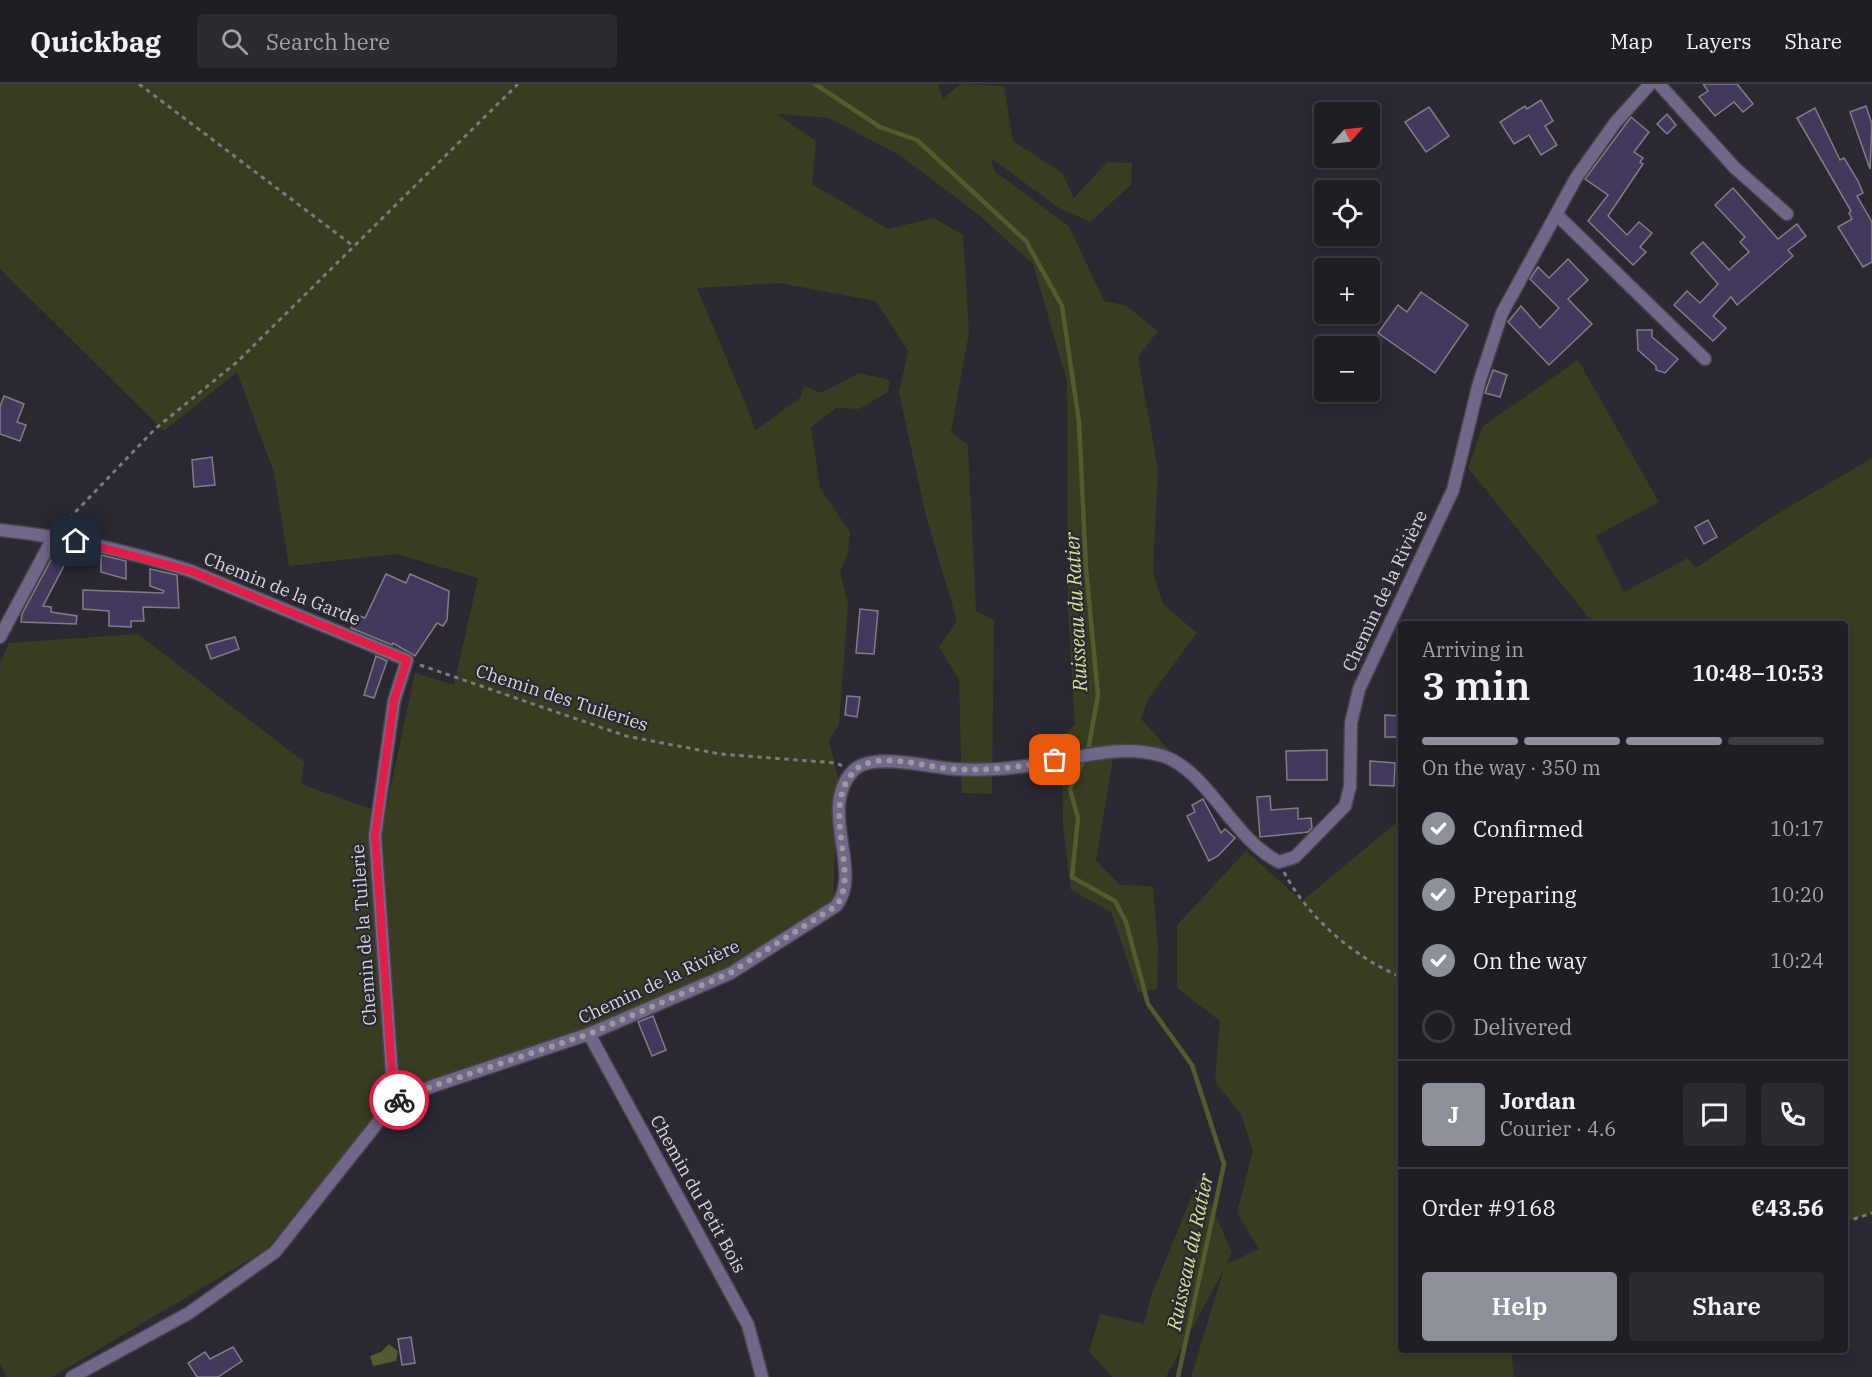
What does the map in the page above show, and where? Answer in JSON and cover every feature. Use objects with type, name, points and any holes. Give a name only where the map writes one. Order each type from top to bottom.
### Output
[{"type":"street","name":"Chemin de la Rivière","points":[[1279,862],[1295,857],[1345,806],[1350,787],[1351,729],[1359,689],[1453,489],[1479,383],[1502,313],[1576,178],[1615,123],[1650,84]]},
{"type":"street","points":[[1659,84],[1735,168],[1786,214]]},
{"type":"street","points":[[1557,215],[1705,359]]},
{"type":"street","name":"Chemin de la Garde","points":[[0,530],[54,536],[191,571],[407,660]]},
{"type":"street","points":[[0,638],[54,536]]},
{"type":"street","name":"Chemin de la Tuilerie","points":[[394,1102],[375,836],[394,700],[407,660]]},
{"type":"street","points":[[854,770],[865,763],[884,761],[955,769],[995,769],[1032,765],[1100,752],[1134,752],[1163,757],[1189,770],[1230,821],[1261,853],[1279,862]]},
{"type":"street","name":"Chemin de la Rivière","points":[[72,1377],[189,1313],[275,1252],[394,1102],[433,1086],[589,1034],[730,973],[836,906],[846,889],[839,830],[840,799],[854,770]]},
{"type":"street","name":"Chemin du Petit Bois","points":[[589,1034],[748,1325],[762,1377]]},
{"type":"path","points":[[139,84],[352,245]]},
{"type":"path","points":[[54,536],[74,511],[155,429],[237,362],[352,245],[518,84]]},
{"type":"path","name":"Chemin des Tuileries","points":[[407,660],[626,736],[720,754],[836,763],[854,770]]},
{"type":"path","points":[[1279,862],[1293,890],[1333,932],[1356,953],[1398,975]]},
{"type":"path","points":[[1848,1221],[1872,1213]]},
{"type":"shaded area","points":[[0,84],[938,84],[943,99],[960,84],[1004,86],[1013,141],[1062,173],[1074,198],[1107,162],[1132,163],[1131,185],[1090,222],[1059,208],[991,158],[994,171],[1069,226],[1104,301],[1125,305],[1158,331],[1138,357],[1158,470],[1153,572],[1163,604],[1197,633],[1148,699],[1141,719],[1172,753],[1115,746],[1096,861],[1120,885],[1153,886],[1158,947],[1157,989],[1138,992],[1111,912],[1071,890],[1063,825],[1062,737],[1075,725],[1068,613],[1067,382],[1033,264],[979,215],[901,156],[829,118],[777,114],[816,141],[812,184],[888,229],[934,218],[963,235],[969,332],[951,432],[968,445],[976,611],[994,620],[992,794],[962,793],[959,680],[939,647],[957,621],[926,516],[899,393],[908,351],[876,301],[779,283],[697,288],[755,431],[800,398],[804,386],[821,393],[859,373],[890,380],[888,392],[859,409],[836,408],[811,427],[820,488],[850,532],[848,552],[840,572],[848,604],[839,724],[829,741],[838,778],[833,902],[730,969],[584,1028],[392,1097],[266,1250],[52,1377],[7,1377],[0,1364],[0,663],[9,643],[138,634],[304,762],[301,784],[385,814],[415,673],[454,685],[478,578],[396,554],[289,566],[274,473],[237,372],[164,431],[8,277],[0,268]]},
{"type":"shaded area","points":[[1578,360],[1659,502],[1596,536],[1624,592],[1688,558],[1696,568],[1772,517],[1872,458],[1872,1213],[1848,1221],[1848,621],[1592,621],[1468,468],[1483,426]]},
{"type":"shaded area","points":[[1398,821],[1398,1353],[1511,1353],[1514,1377],[1191,1377],[1224,1269],[1166,1377],[1113,1377],[1089,1352],[1100,1314],[1144,1324],[1152,1293],[1199,1179],[1232,1252],[1227,1264],[1259,1249],[1237,1213],[1253,1150],[1241,1114],[1215,1082],[1220,1021],[1177,988],[1177,925],[1246,851],[1302,901]]},
{"type":"shaded area","points":[[389,1344],[398,1351],[396,1361],[373,1366],[370,1356],[381,1352]]},
{"type":"building","points":[[1703,84],[1737,84],[1753,104],[1743,112],[1734,102],[1715,116],[1699,97],[1708,91]]},
{"type":"building","points":[[1541,100],[1553,121],[1545,126],[1557,145],[1541,155],[1529,135],[1514,144],[1500,122],[1525,106],[1527,109]]},
{"type":"building","points":[[1866,106],[1872,124],[1870,169],[1850,112]]},
{"type":"building","points":[[1429,107],[1449,136],[1426,152],[1405,122]]},
{"type":"building","points":[[1815,108],[1840,160],[1844,158],[1858,181],[1863,193],[1857,196],[1872,222],[1872,262],[1863,267],[1838,227],[1852,219],[1849,213],[1851,211],[1797,118]]},
{"type":"building","points":[[1667,114],[1676,125],[1667,134],[1657,124]]},
{"type":"building","points":[[1631,117],[1649,132],[1634,152],[1643,158],[1640,162],[1643,164],[1608,216],[1627,235],[1639,222],[1652,233],[1640,247],[1646,252],[1633,265],[1588,221],[1608,195],[1585,179]]},
{"type":"building","points":[[1733,188],[1778,239],[1797,224],[1806,236],[1788,250],[1793,256],[1737,305],[1731,297],[1713,316],[1726,328],[1713,341],[1674,305],[1687,291],[1700,303],[1718,284],[1691,253],[1703,242],[1729,270],[1749,252],[1740,242],[1745,237],[1715,205]]},
{"type":"building","points":[[1568,259],[1588,280],[1568,299],[1592,324],[1549,365],[1508,322],[1521,306],[1540,328],[1559,308],[1530,279],[1538,267],[1549,278]]},
{"type":"building","points":[[1421,292],[1468,325],[1435,373],[1378,333],[1398,305],[1407,312]]},
{"type":"building","points":[[1637,330],[1652,330],[1652,337],[1678,359],[1665,373],[1656,370],[1656,366],[1638,350]]},
{"type":"building","points":[[1493,370],[1507,375],[1500,397],[1485,393]]},
{"type":"building","points":[[4,396],[24,404],[17,422],[26,425],[20,441],[0,434],[0,407]]},
{"type":"building","points":[[212,457],[215,485],[194,487],[192,460]]},
{"type":"building","points":[[1708,520],[1717,537],[1704,544],[1695,527]]},
{"type":"building","points":[[58,547],[81,551],[77,565],[66,562],[43,606],[51,607],[51,612],[77,616],[76,624],[21,622],[22,614]]},
{"type":"building","points":[[101,555],[126,561],[126,579],[101,572]]},
{"type":"building","points":[[150,569],[177,575],[179,608],[143,607],[144,621],[131,621],[131,627],[109,626],[109,611],[83,609],[83,590],[163,593],[164,591],[150,586]]},
{"type":"building","points":[[386,574],[406,583],[410,574],[449,591],[447,620],[443,626],[437,623],[415,656],[393,643],[392,645],[351,628],[357,615],[365,618]]},
{"type":"building","points":[[860,609],[878,611],[874,654],[856,653]]},
{"type":"building","points":[[235,637],[239,649],[211,659],[206,645]]},
{"type":"building","points":[[376,656],[387,661],[374,698],[364,695]]},
{"type":"building","points":[[847,696],[860,697],[857,717],[845,715]]},
{"type":"building","points":[[1385,715],[1398,716],[1398,737],[1385,737]]},
{"type":"building","points":[[1327,750],[1327,780],[1287,780],[1286,751]]},
{"type":"building","points":[[1370,761],[1395,763],[1394,786],[1370,785]]},
{"type":"building","points":[[1270,796],[1271,810],[1298,808],[1298,819],[1311,818],[1312,828],[1308,832],[1260,837],[1257,797]]},
{"type":"building","points":[[1203,799],[1221,833],[1225,829],[1235,838],[1218,856],[1209,861],[1187,816],[1195,812],[1192,805]]},
{"type":"building","points":[[653,1016],[666,1050],[652,1056],[638,1022]]},
{"type":"building","points":[[411,1337],[415,1363],[402,1365],[398,1339]]},
{"type":"building","points":[[233,1347],[242,1361],[218,1377],[197,1377],[188,1363],[205,1352],[210,1359]]},
{"type":"waterway","name":"Ruisseau du Ratier","points":[[815,84],[880,127],[917,140],[1026,241],[1062,306],[1079,422],[1086,569],[1098,695],[1088,751],[1070,789],[1078,818],[1072,877],[1115,901],[1126,922],[1148,1004],[1192,1065],[1224,1164],[1178,1377]]},
{"type":"way so far","points":[[399,1100],[433,1086],[589,1034],[656,1003],[730,973],[836,906],[846,889],[839,830],[840,799],[845,784],[854,770],[865,763],[884,761],[955,769],[995,769],[1055,760]]},
{"type":"route","points":[[76,541],[191,571],[407,660],[394,700],[375,836],[394,1102],[399,1100]]}]
